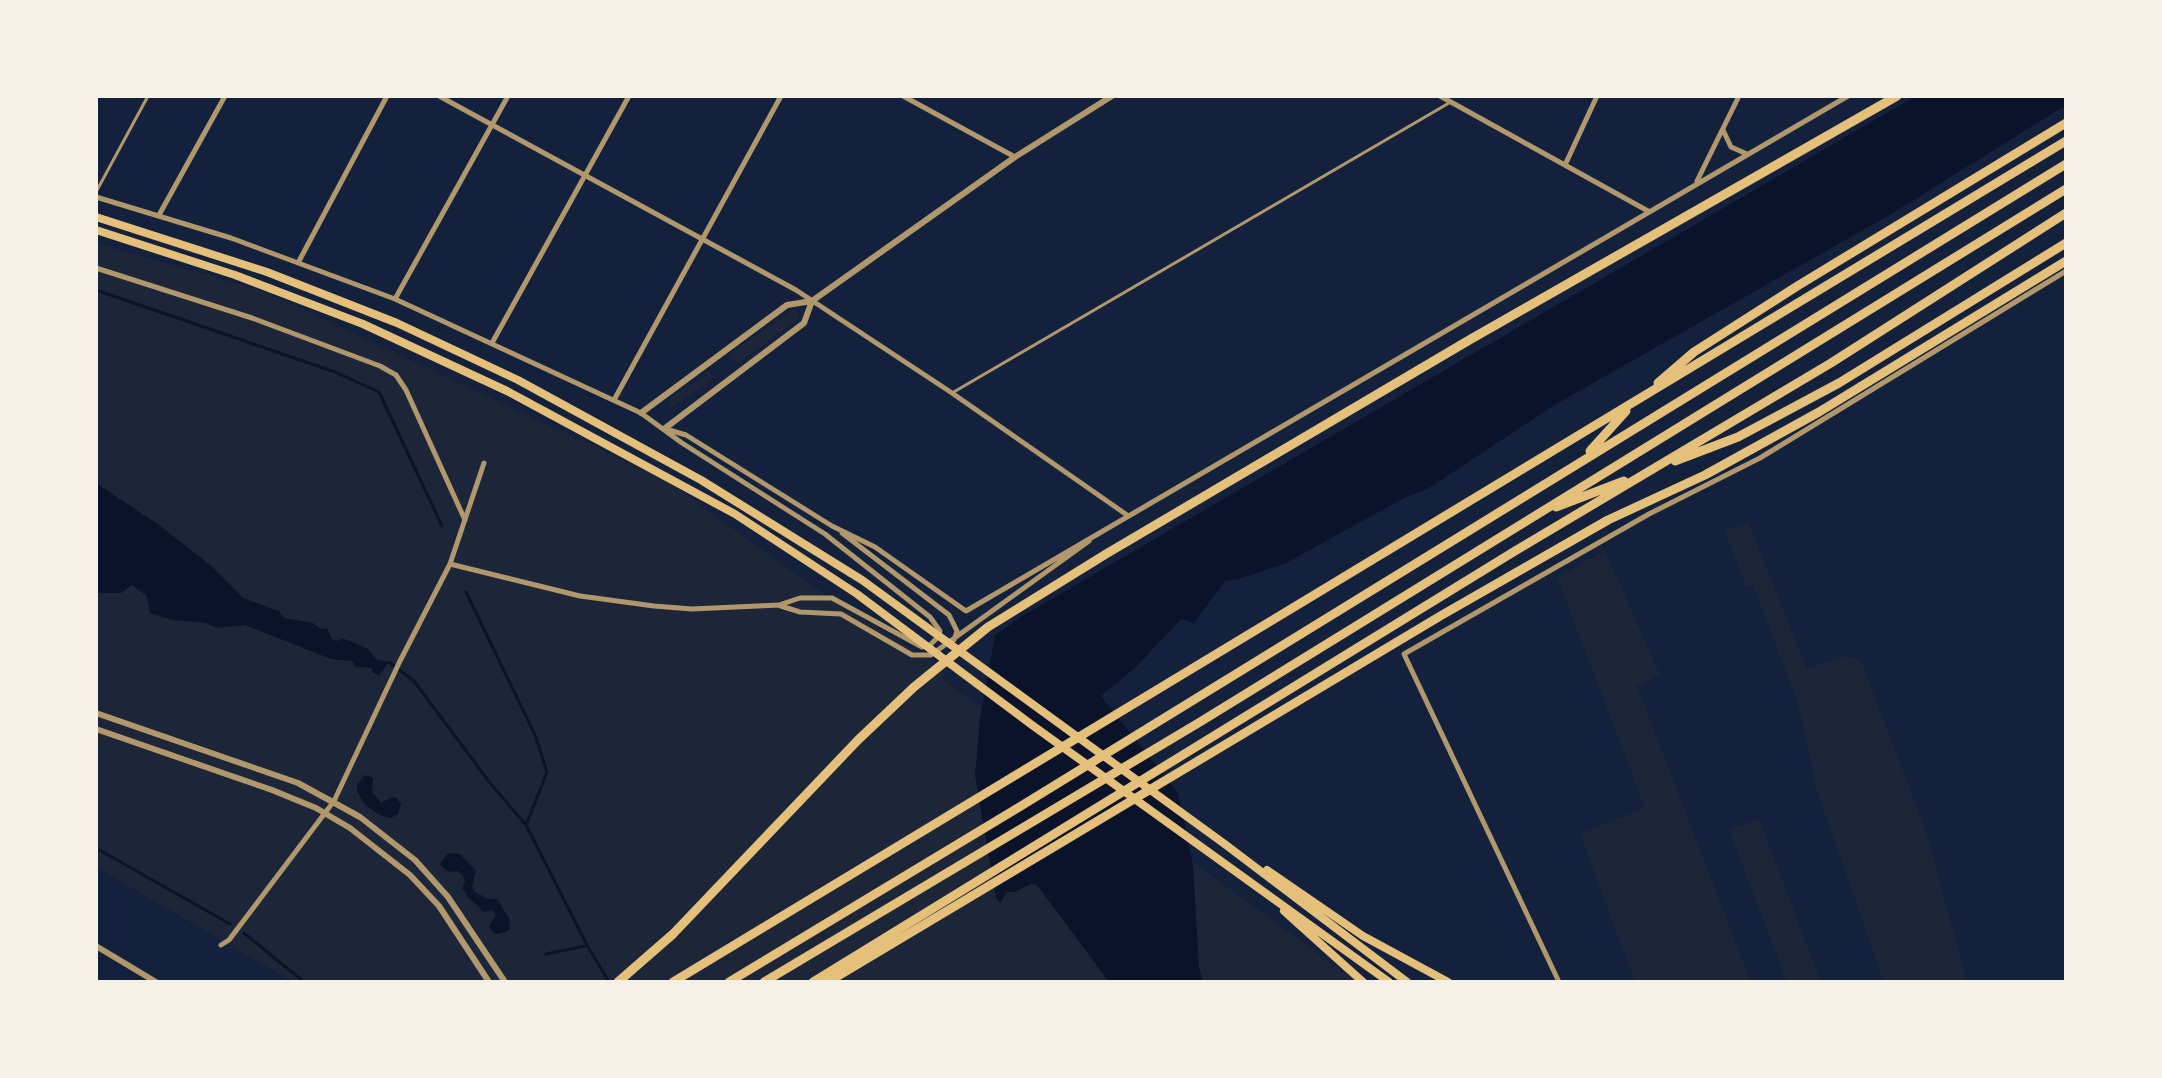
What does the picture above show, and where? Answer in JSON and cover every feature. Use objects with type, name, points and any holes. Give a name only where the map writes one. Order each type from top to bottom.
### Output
[{"type":"highway","points":[[618,982],[673,934],[858,740],[914,687],[988,627],[1130,539],[1458,347],[1897,96]]},
{"type":"highway","points":[[1583,459],[1632,404],[1694,352],[2066,123]]},
{"type":"highway","points":[[673,982],[2066,141]]},
{"type":"highway","points":[[729,982],[2066,164]]},
{"type":"highway","points":[[764,982],[1200,722],[2066,189]]},
{"type":"highway","points":[[813,982],[1515,551],[1831,363],[2066,213]]},
{"type":"highway","points":[[96,217],[267,272],[397,323],[518,380],[737,501],[862,580],[1226,845],[1407,982]]},
{"type":"highway","points":[[2010,250],[2066,220]]},
{"type":"highway","points":[[96,230],[249,280],[363,324],[507,391],[735,514],[857,594],[1389,982]]},
{"type":"highway","points":[[1534,516],[1738,437],[1839,383],[2066,243]]},
{"type":"highway","points":[[828,982],[1442,615],[1608,520],[1705,475],[1819,412],[2066,261]]},
{"type":"highway","points":[[1226,845],[1303,893],[1363,936],[1448,982]]},
{"type":"highway","points":[[1256,887],[1363,982]]},
{"type":"street","points":[[159,215],[225,96]]},
{"type":"street","points":[[298,263],[387,96]]},
{"type":"street","points":[[439,96],[812,301],[952,393],[1127,515]]},
{"type":"street","points":[[395,299],[508,96]]},
{"type":"street","points":[[492,343],[629,96]]},
{"type":"street","points":[[614,400],[781,96]]},
{"type":"street","points":[[903,96],[1015,157]]},
{"type":"street","points":[[641,413],[787,305],[812,301],[1015,157],[1112,96]]},
{"type":"street","points":[[1440,96],[1452,99],[1649,212]]},
{"type":"street","points":[[1565,165],[1597,96]]},
{"type":"street","points":[[1695,184],[1739,96]]},
{"type":"street","points":[[832,526],[875,547],[966,611],[1848,96]]},
{"type":"street","points":[[1723,129],[1731,147],[1747,154]]},
{"type":"street","points":[[96,195],[231,238],[395,299],[641,413],[682,443],[825,534],[936,622],[940,631],[930,645],[922,647],[915,646],[832,598],[800,598],[779,605],[692,609],[580,596],[450,564]]},
{"type":"street","points":[[96,268],[252,318],[380,366],[396,375],[406,390],[465,521]]},
{"type":"street","points":[[1559,982],[1404,654],[1649,514],[1760,458],[2066,271]]},
{"type":"street","points":[[664,429],[804,323],[812,301]]},
{"type":"street","points":[[664,429],[686,435],[832,526],[949,615],[957,631],[954,641]]},
{"type":"street","points":[[221,945],[229,940],[334,801],[450,564],[484,463]]},
{"type":"street","points":[[779,605],[800,612],[841,614],[912,655],[922,657],[940,652],[1112,523]]},
{"type":"street","points":[[96,713],[298,783],[334,801],[385,834],[415,860],[448,897],[505,982]]},
{"type":"street","points":[[96,729],[272,790],[324,813],[375,846],[410,875],[439,906],[489,982]]},
{"type":"street","points":[[96,946],[156,982]]},
{"type":"lane","points":[[96,195],[148,96]]},
{"type":"lane","points":[[952,393],[1452,99]]},
{"type":"shaded area","points":[[1916,96],[2066,96],[2066,105],[1893,213],[1556,404],[1429,488],[1406,497],[1286,563],[1225,581],[1194,623],[1181,619],[1137,666],[1101,696],[1178,793],[1193,865],[1199,966],[1203,982],[1109,982],[1037,885],[1007,892],[1000,903],[996,898],[975,775],[980,718],[995,635],[1024,615]]},
{"type":"shaded area","points":[[96,243],[266,292],[665,480],[838,604],[943,667],[943,680],[1357,982],[293,982],[96,867]]},
{"type":"shaded area","points":[[794,309],[799,314],[798,319],[740,362],[731,360],[731,353]]},
{"type":"shaded area","points":[[710,373],[711,381],[675,405],[668,405],[672,396]]},
{"type":"shaded area","points":[[96,483],[159,525],[209,564],[243,598],[279,611],[284,618],[327,628],[332,639],[350,641],[368,649],[376,659],[389,662],[379,675],[373,673],[372,668],[356,667],[352,661],[331,659],[245,625],[217,628],[206,623],[172,620],[150,613],[147,596],[132,585],[121,593],[96,593]]},
{"type":"shaded area","points":[[1748,522],[1807,669],[1843,656],[1861,661],[1926,831],[1967,982],[1884,982],[1817,791],[1798,703],[1753,585],[1746,587],[1725,531]]},
{"type":"shaded area","points":[[1605,551],[1660,675],[1637,686],[1751,982],[1635,982],[1580,834],[1645,808],[1557,577]]},
{"type":"shaded area","points":[[365,775],[373,778],[372,791],[381,803],[392,797],[397,798],[401,804],[398,814],[391,818],[380,815],[365,805],[357,785]]},
{"type":"shaded area","points":[[1759,819],[1821,982],[1787,982],[1729,830]]},
{"type":"shaded area","points":[[448,853],[460,854],[476,871],[472,886],[475,892],[488,899],[497,899],[509,918],[510,929],[495,934],[489,927],[496,914],[492,910],[484,912],[468,897],[462,888],[465,881],[463,875],[443,868],[440,864]]},
{"type":"waterway","points":[[96,290],[335,372],[379,392],[442,526]]},
{"type":"waterway","points":[[466,592],[535,735],[547,772],[527,823]]},
{"type":"waterway","points":[[389,662],[414,681],[490,783],[526,825],[609,982]]},
{"type":"waterway","points":[[96,848],[230,924]]},
{"type":"waterway","points":[[244,933],[304,982]]},
{"type":"waterway","points":[[546,954],[585,946]]}]
